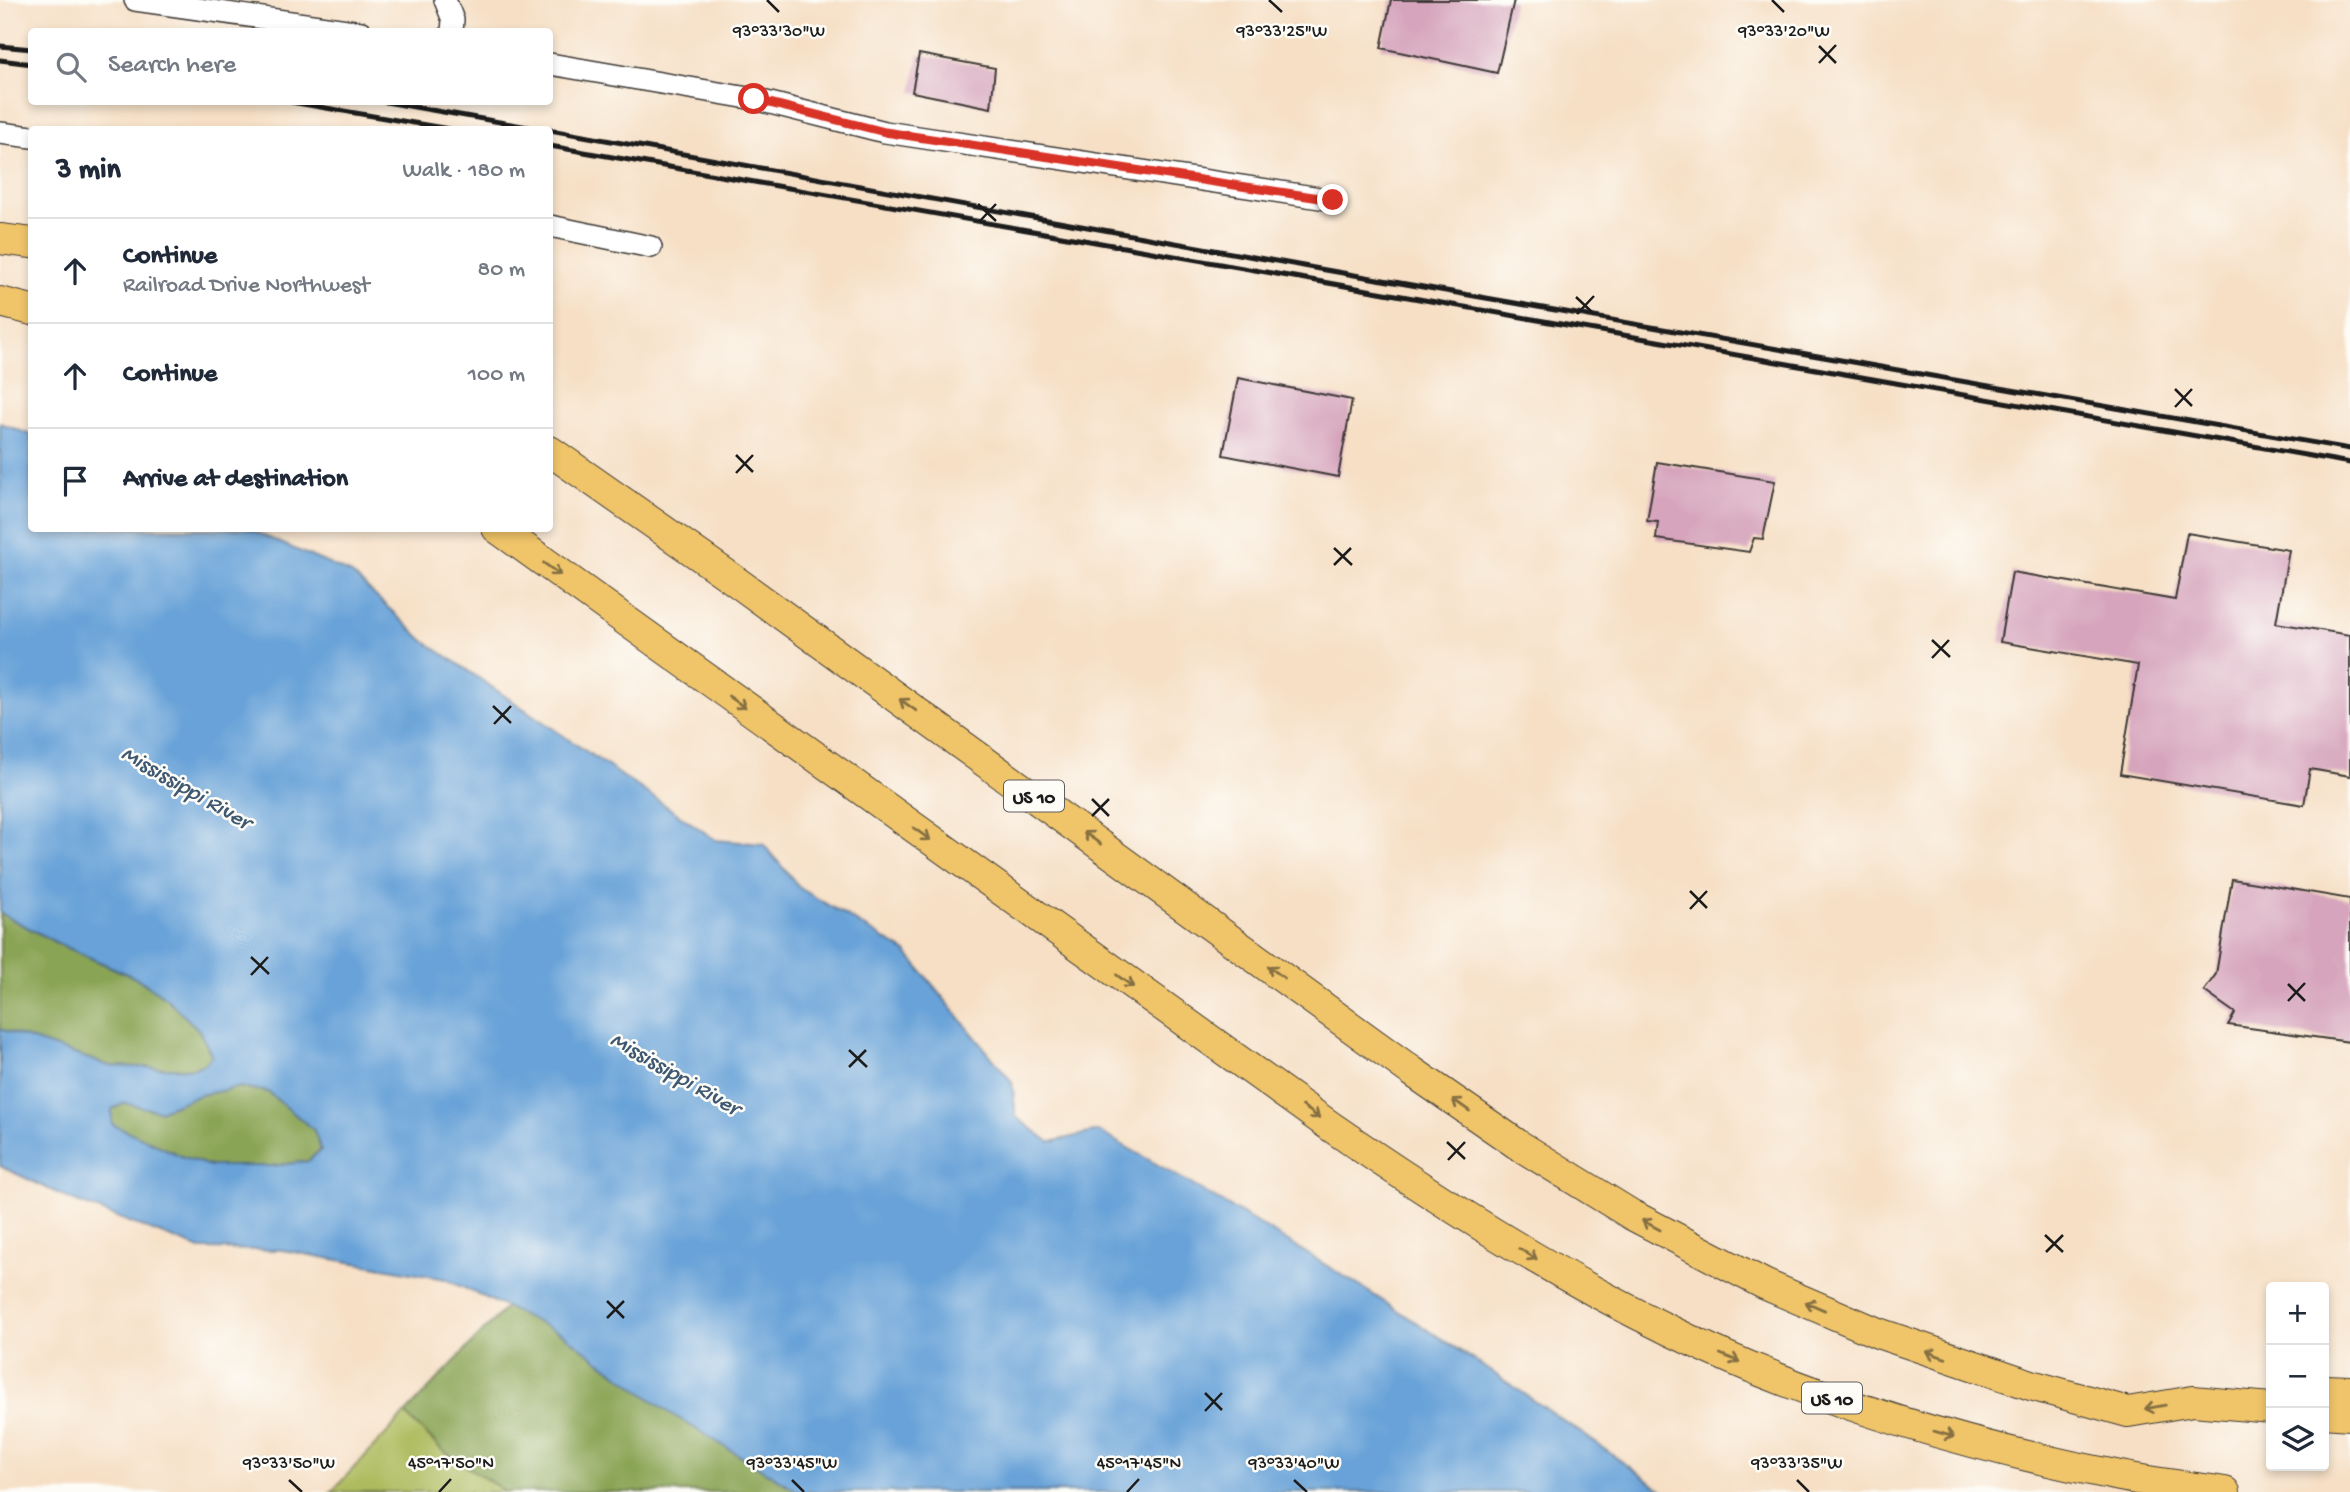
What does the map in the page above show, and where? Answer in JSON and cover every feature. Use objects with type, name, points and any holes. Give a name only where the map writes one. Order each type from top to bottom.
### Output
[{"type":"highway","points":[[0,239],[28,242]]},
{"type":"highway","points":[[0,302],[28,309]]},
{"type":"highway","name":"US 10","points":[[553,453],[730,577],[1410,1070],[1517,1144],[1632,1215],[1764,1284],[1878,1333],[1933,1354],[2032,1385],[2129,1412],[2193,1401],[2266,1408]]},
{"type":"highway","name":"US 10","points":[[503,532],[1330,1126],[1417,1186],[1543,1263],[1671,1331],[1802,1387],[1943,1434],[2019,1455],[2122,1476],[2225,1492]]},
{"type":"highway","points":[[2329,1390],[2350,1391]]},
{"type":"highway","points":[[2193,1401],[2266,1394]]},
{"type":"highway","points":[[2329,1413],[2350,1415]]},
{"type":"highway","points":[[2122,1476],[2161,1492]]},
{"type":"street","points":[[135,0],[332,28]]},
{"type":"street","points":[[445,0],[453,20],[452,28]]},
{"type":"street","points":[[553,65],[754,99],[885,132],[1009,153],[1333,200]]},
{"type":"street","points":[[0,133],[28,136]]},
{"type":"street","points":[[553,227],[651,247]]},
{"type":"green space","points":[[0,913],[57,943],[138,979],[166,998],[199,1030],[212,1056],[205,1064],[192,1069],[110,1066],[0,1029]]},
{"type":"green space","points":[[241,1087],[268,1092],[314,1130],[321,1149],[308,1161],[272,1166],[210,1166],[112,1125],[112,1109],[125,1103],[159,1111],[200,1095]]},
{"type":"green space","points":[[506,1307],[563,1334],[670,1413],[799,1492],[506,1492],[442,1450],[405,1414]]},
{"type":"green space","points":[[405,1414],[442,1450],[506,1492],[331,1492]]},
{"type":"water","name":"Mississippi River","points":[[0,423],[28,434],[28,532],[256,532],[352,574],[423,640],[716,840],[763,844],[800,888],[906,952],[1012,1082],[1016,1117],[1050,1142],[1098,1131],[1171,1172],[1387,1303],[1665,1492],[799,1492],[670,1413],[563,1334],[445,1279],[282,1250],[200,1249],[72,1200],[0,1166],[0,1029],[110,1066],[192,1069],[205,1064],[212,1056],[199,1030],[166,998],[138,979],[57,943],[0,913]],"holes":[[[241,1087],[268,1092],[314,1130],[321,1150],[308,1161],[272,1166],[210,1166],[181,1156],[112,1124],[112,1109],[125,1103],[159,1111],[200,1095]]]},
{"type":"building","points":[[1391,0],[1514,0],[1497,73],[1381,48]]},
{"type":"building","points":[[919,54],[995,68],[991,108],[912,92]]},
{"type":"building","points":[[1238,378],[1352,400],[1338,477],[1223,455]]},
{"type":"building","points":[[1657,462],[1775,481],[1763,539],[1754,538],[1749,552],[1656,539],[1658,522],[1647,521]]},
{"type":"building","points":[[2187,533],[2289,550],[2276,623],[2350,635],[2350,776],[2310,769],[2304,805],[2120,774],[2138,665],[2000,642],[2012,572],[2175,600]]},
{"type":"building","points":[[2232,879],[2350,899],[2350,1042],[2228,1025],[2235,1013],[2204,991],[2216,974]]},
{"type":"railway","points":[[0,46],[28,49]]},
{"type":"railway","points":[[0,60],[28,64]]},
{"type":"railway","points":[[309,105],[432,126]]},
{"type":"railway","points":[[403,105],[522,126]]},
{"type":"railway","points":[[553,131],[1320,269],[2350,449]]},
{"type":"railway","points":[[553,147],[2350,463]]},
{"type":"route","points":[[754,99],[885,132],[1009,153],[1333,200]]}]
